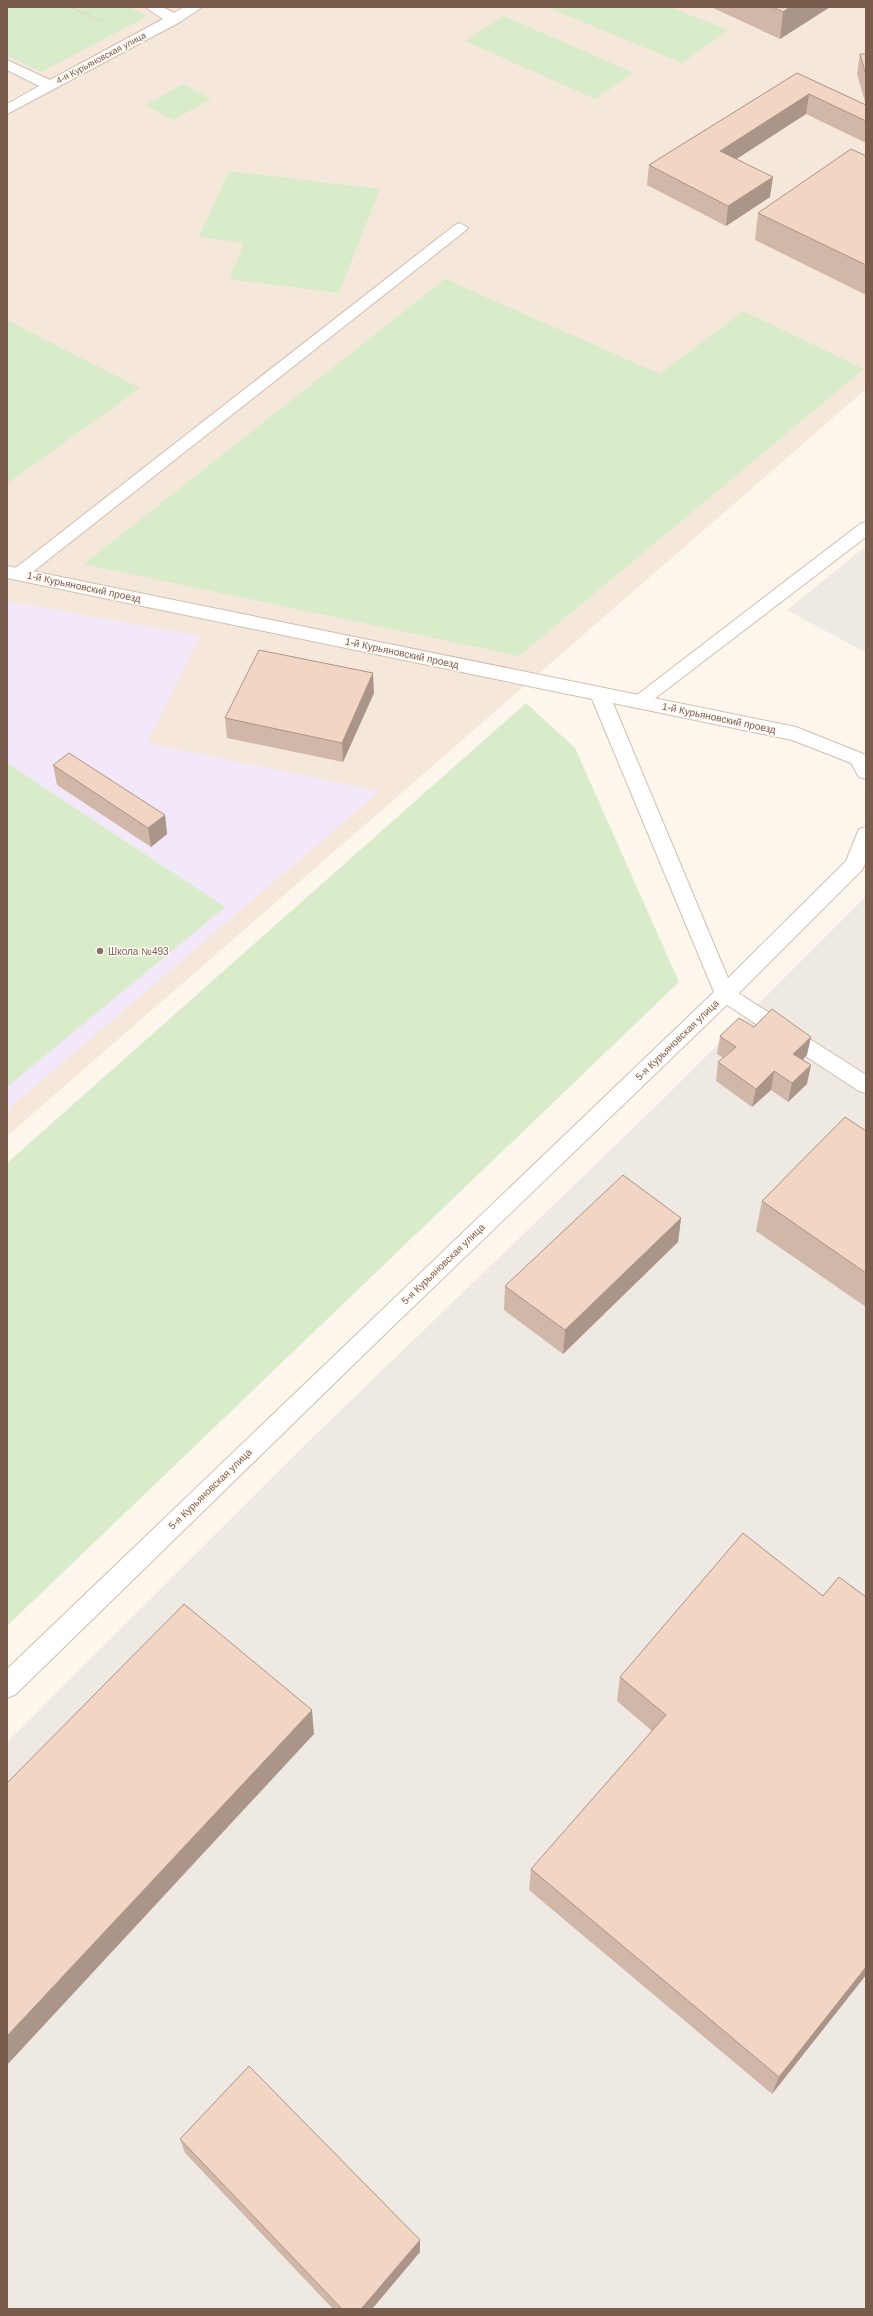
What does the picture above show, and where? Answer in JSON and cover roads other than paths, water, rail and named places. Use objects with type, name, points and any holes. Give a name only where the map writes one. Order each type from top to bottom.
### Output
[{"type":"street","points":[[152,7],[175,19]]},
{"type":"street","name":"4-я Курьяновская улица","points":[[7,110],[195,7]]},
{"type":"street","points":[[7,64],[50,86]]},
{"type":"street","name":"1-й Курьяновский проезд","points":[[13,573],[796,734],[862,765]]},
{"type":"street","points":[[599,693],[726,994]]},
{"type":"street","name":"5-я Курьяновская улица","points":[[7,1686],[381,1322],[726,994],[855,865],[866,834]]},
{"type":"lane","points":[[13,573],[460,228]]},
{"type":"lane","points":[[639,702],[866,528]]},
{"type":"lane","points":[[726,994],[866,1085]]},
{"type":"place","name":"Школа №493","points":[[100,951]]}]
